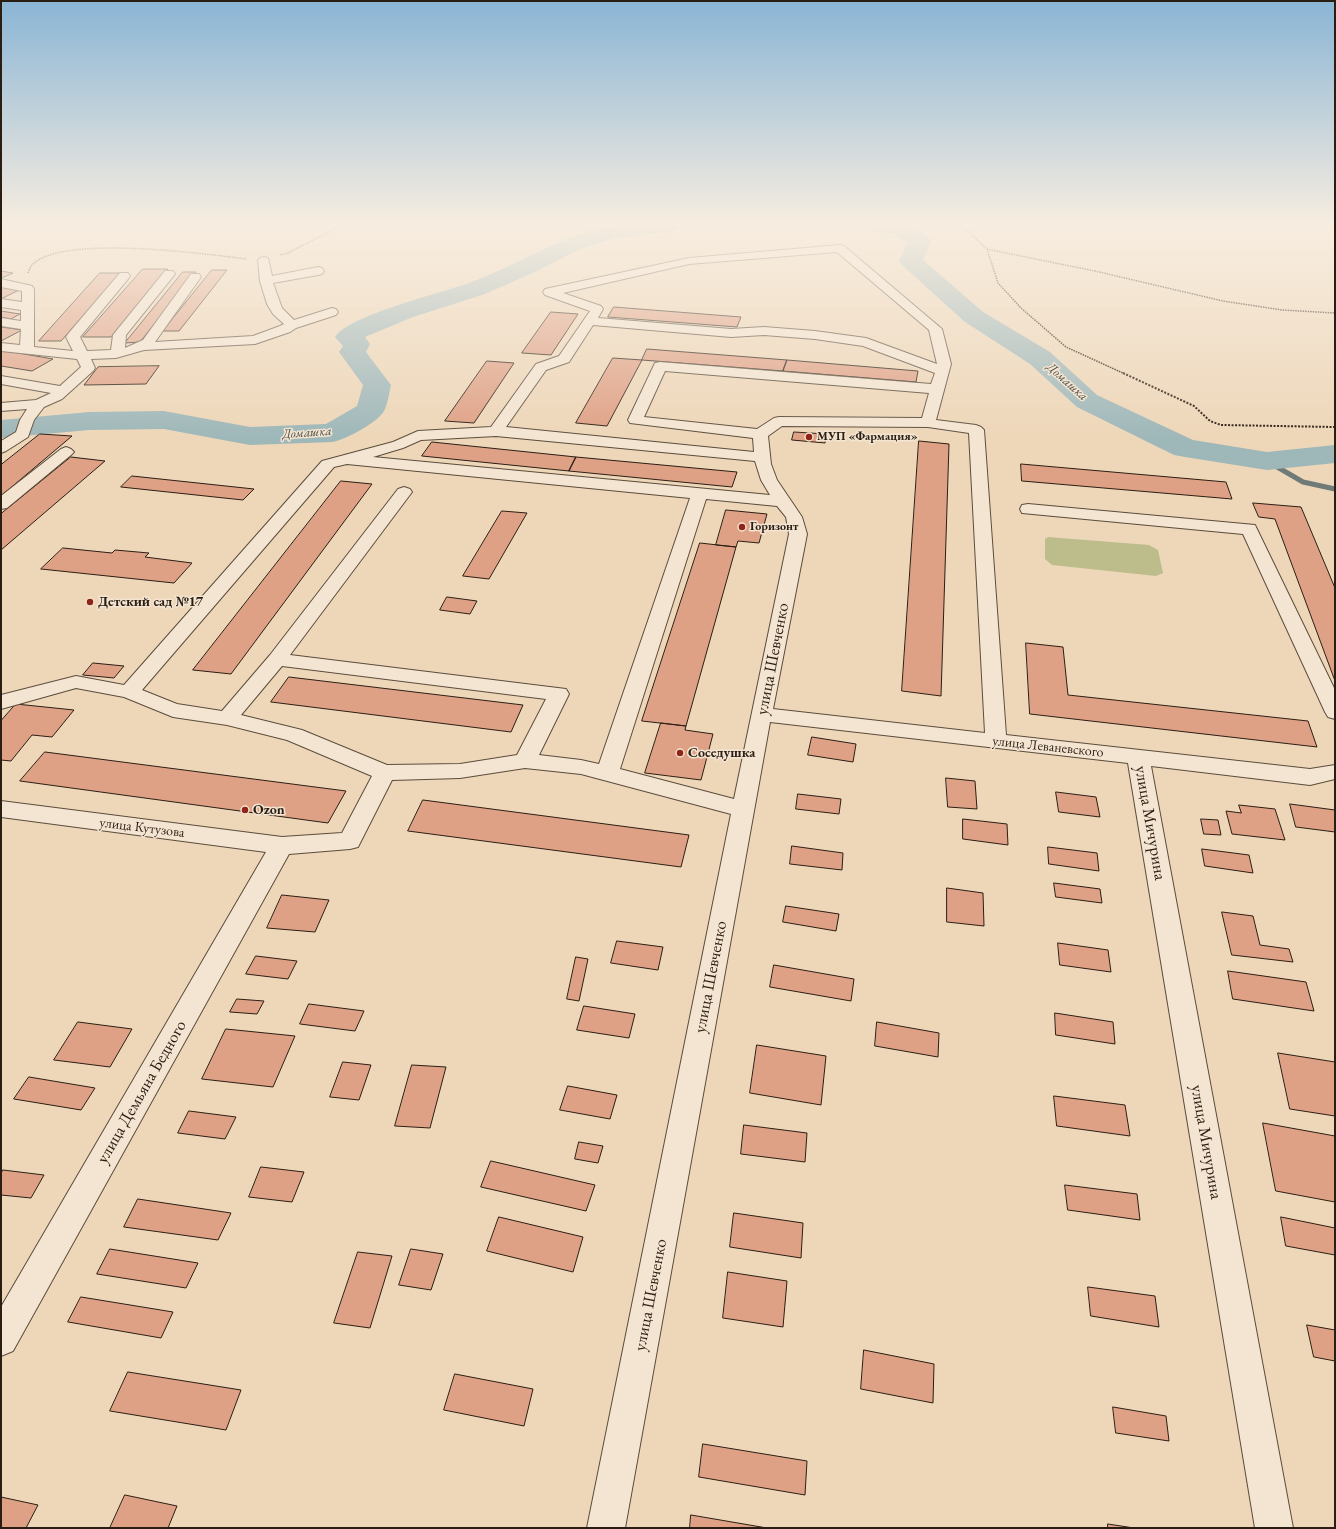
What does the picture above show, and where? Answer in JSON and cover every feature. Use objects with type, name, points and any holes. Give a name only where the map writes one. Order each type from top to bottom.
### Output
[{"type":"street","points":[[28,296],[28,350]]},
{"type":"street","points":[[1,407],[39,404],[57,396],[88,368],[72,337],[107,296]]},
{"type":"street","points":[[117,353],[120,335],[151,296]]},
{"type":"street","points":[[142,346],[148,342],[181,296]]},
{"type":"street","points":[[272,296],[276,308],[291,325]]},
{"type":"street","points":[[496,431],[541,367],[564,359],[597,309],[562,296]]},
{"type":"street","points":[[896,296],[935,330],[944,364],[928,423]]},
{"type":"street","points":[[1,303],[28,307]]},
{"type":"street","points":[[1,347],[81,356],[117,353],[142,346],[255,340],[291,325],[332,312]]},
{"type":"street","points":[[589,321],[731,333],[764,331],[822,336],[866,342],[942,371]]},
{"type":"street","points":[[1,322],[28,326]]},
{"type":"street","points":[[761,445],[635,420],[660,366],[937,390]]},
{"type":"street","points":[[1,380],[63,391]]},
{"type":"street","points":[[2,447],[23,434],[27,420],[39,404]]},
{"type":"street","points":[[761,445],[779,421],[928,423],[976,430],[996,741]]},
{"type":"street","points":[[129,692],[328,464],[398,445],[418,436],[496,431],[761,445]]},
{"type":"street","name":"улица Шевченко","points":[[606,1528],[743,808],[798,534],[794,518],[769,480],[763,464],[761,445]]},
{"type":"street","points":[[1,504],[66,452]]},
{"type":"street","points":[[348,459],[782,501]]},
{"type":"street","points":[[227,718],[277,659],[404,492]]},
{"type":"street","points":[[607,774],[700,494]]},
{"type":"street","points":[[1028,509],[1249,529],[1335,712]]},
{"type":"street","points":[[277,659],[559,694],[526,761]]},
{"type":"street","points":[[1,702],[76,682],[129,692],[173,710],[227,718],[294,735],[385,773],[460,771],[526,761],[581,767],[743,808]]},
{"type":"street","name":"улица Леваневского","points":[[762,714],[1310,776],[1335,772]]},
{"type":"street","name":"улица Мичурина","points":[[1138,757],[1274,1528]]},
{"type":"street","name":"улица Кутузова","points":[[1,809],[282,846],[350,841],[385,773]]},
{"type":"street","name":"улица Демьяна Бедного","points":[[1,1339],[282,846]]},
{"type":"path","points":[[1010,296],[1021,308],[1066,347],[1194,406],[1210,421],[1221,425],[1335,427]]},
{"type":"path","points":[[1204,296],[1223,301],[1282,310],[1335,313]]},
{"type":"green space","points":[[1048,537],[1149,545],[1158,550],[1163,573],[1156,576],[1052,565],[1045,559],[1045,539]]},
{"type":"building","points":[[79,296],[100,296],[61,341],[39,341]]},
{"type":"building","points":[[119,296],[145,296],[111,337],[83,337]]},
{"type":"building","points":[[163,296],[177,296],[140,342],[125,343]]},
{"type":"building","points":[[191,296],[206,296],[179,331],[163,331]]},
{"type":"building","points":[[614,307],[741,317],[737,327],[608,317]]},
{"type":"building","points":[[1,311],[20,314],[11,319],[1,317]]},
{"type":"building","points":[[551,312],[578,314],[551,355],[522,353]]},
{"type":"building","points":[[1,327],[22,330],[1,341]]},
{"type":"building","points":[[647,349],[787,360],[783,371],[642,360]]},
{"type":"building","points":[[1,350],[53,359],[32,371],[1,366]]},
{"type":"building","points":[[613,358],[642,360],[607,426],[576,423]]},
{"type":"building","points":[[787,360],[918,371],[916,382],[783,371]]},
{"type":"building","points":[[487,361],[514,363],[474,423],[445,421]]},
{"type":"building","points":[[159,366],[146,384],[84,385],[98,367]]},
{"type":"building","name":"МУП «Фармация»","points":[[794,432],[826,434],[825,443],[792,440]]},
{"type":"building","points":[[40,434],[72,436],[1,496],[1,465]]},
{"type":"building","points":[[919,441],[949,444],[941,696],[902,691]]},
{"type":"building","points":[[432,442],[576,457],[569,471],[422,456]]},
{"type":"building","points":[[71,457],[105,461],[1,550],[1,514]]},
{"type":"building","points":[[576,457],[737,472],[732,487],[569,471]]},
{"type":"building","points":[[1021,464],[1226,482],[1232,499],[1022,481]]},
{"type":"building","points":[[132,476],[254,489],[243,500],[121,487]]},
{"type":"building","points":[[341,481],[372,484],[231,674],[193,670]]},
{"type":"building","points":[[1253,503],[1301,507],[1335,588],[1335,681],[1275,519],[1259,517]]},
{"type":"building","name":"Горизонт","points":[[726,510],[767,514],[759,543],[738,541],[736,547],[716,545]]},
{"type":"building","points":[[502,511],[527,513],[489,579],[463,576]]},
{"type":"building","points":[[700,543],[736,547],[686,726],[642,721]]},
{"type":"building","points":[[63,548],[112,553],[115,550],[149,553],[145,557],[192,563],[174,583],[41,569]]},
{"type":"building","points":[[447,597],[477,601],[470,614],[440,610]]},
{"type":"building","points":[[1026,643],[1063,647],[1068,695],[1308,721],[1317,747],[1030,714]]},
{"type":"building","points":[[93,663],[124,666],[114,678],[83,675]]},
{"type":"building","points":[[289,677],[523,705],[511,732],[271,702]]},
{"type":"building","points":[[16,704],[74,710],[52,737],[32,735],[11,761],[1,760],[1,721]]},
{"type":"building","name":"Соседушка","points":[[661,723],[686,726],[685,730],[713,734],[701,780],[645,773]]},
{"type":"building","points":[[812,737],[856,744],[853,762],[808,755]]},
{"type":"building","points":[[45,752],[346,791],[328,823],[20,781]]},
{"type":"building","points":[[946,778],[975,781],[977,809],[948,807]]},
{"type":"building","points":[[1056,792],[1096,797],[1100,817],[1059,812]]},
{"type":"building","points":[[798,794],[841,799],[839,814],[796,809]]},
{"type":"building","points":[[423,800],[689,835],[681,867],[408,831]]},
{"type":"building","points":[[1290,804],[1335,810],[1335,832],[1296,827]]},
{"type":"building","points":[[1239,805],[1275,809],[1285,840],[1232,834],[1226,811],[1241,813]]},
{"type":"building","points":[[963,819],[1007,824],[1008,845],[963,839]]},
{"type":"building","points":[[1201,819],[1218,820],[1221,835],[1204,834]]},
{"type":"building","points":[[792,846],[843,853],[842,870],[790,864]]},
{"type":"building","points":[[1048,847],[1097,853],[1099,871],[1049,864]]},
{"type":"building","points":[[1202,849],[1249,855],[1253,873],[1205,866]]},
{"type":"building","points":[[1054,883],[1100,889],[1102,903],[1056,897]]},
{"type":"building","points":[[947,888],[983,893],[984,926],[947,922]]},
{"type":"building","points":[[282,895],[329,900],[315,932],[267,928]]},
{"type":"building","points":[[786,906],[839,914],[836,931],[783,922]]},
{"type":"building","points":[[1222,912],[1253,916],[1260,945],[1289,949],[1293,962],[1232,955]]},
{"type":"building","points":[[617,941],[663,947],[658,970],[611,963]]},
{"type":"building","points":[[1058,943],[1108,950],[1111,972],[1060,965]]},
{"type":"building","points":[[256,956],[297,961],[288,979],[246,974]]},
{"type":"building","points":[[576,957],[588,959],[579,1001],[567,999]]},
{"type":"building","points":[[774,965],[854,979],[851,1001],[770,987]]},
{"type":"building","points":[[1228,971],[1306,982],[1314,1011],[1233,999]]},
{"type":"building","points":[[237,999],[264,1001],[257,1014],[230,1012]]},
{"type":"building","points":[[309,1004],[364,1011],[355,1031],[300,1024]]},
{"type":"building","points":[[584,1006],[635,1014],[629,1038],[577,1030]]},
{"type":"building","points":[[1055,1013],[1113,1022],[1115,1044],[1056,1035]]},
{"type":"building","points":[[78,1022],[132,1029],[110,1067],[54,1060]]},
{"type":"building","points":[[877,1022],[939,1033],[938,1057],[875,1046]]},
{"type":"building","points":[[226,1029],[295,1036],[273,1087],[202,1079]]},
{"type":"building","points":[[757,1045],[826,1056],[821,1105],[750,1093]]},
{"type":"building","points":[[1278,1053],[1335,1062],[1335,1116],[1290,1109]]},
{"type":"building","points":[[343,1062],[371,1065],[359,1100],[330,1097]]},
{"type":"building","points":[[412,1065],[446,1067],[430,1128],[395,1126]]},
{"type":"building","points":[[29,1077],[95,1088],[81,1110],[14,1099]]},
{"type":"building","points":[[568,1086],[617,1095],[610,1119],[560,1110]]},
{"type":"building","points":[[1054,1096],[1125,1105],[1130,1136],[1057,1126]]},
{"type":"building","points":[[189,1111],[236,1117],[225,1139],[178,1133]]},
{"type":"building","points":[[1263,1123],[1335,1136],[1335,1202],[1276,1191]]},
{"type":"building","points":[[744,1125],[807,1133],[805,1162],[741,1154]]},
{"type":"building","points":[[579,1142],[603,1146],[598,1163],[575,1159]]},
{"type":"building","points":[[491,1161],[595,1185],[586,1211],[481,1187]]},
{"type":"building","points":[[261,1167],[304,1172],[292,1202],[249,1197]]},
{"type":"building","points":[[3,1170],[44,1175],[31,1198],[1,1195],[1,1174]]},
{"type":"building","points":[[1065,1185],[1137,1194],[1140,1220],[1068,1210]]},
{"type":"building","points":[[138,1199],[231,1213],[218,1240],[124,1227]]},
{"type":"building","points":[[734,1213],[803,1223],[801,1258],[730,1247]]},
{"type":"building","points":[[499,1217],[583,1237],[573,1272],[487,1251]]},
{"type":"building","points":[[1281,1217],[1335,1228],[1335,1255],[1286,1246]]},
{"type":"building","points":[[110,1249],[198,1263],[186,1288],[97,1274]]},
{"type":"building","points":[[411,1249],[443,1254],[431,1290],[399,1285]]},
{"type":"building","points":[[358,1252],[392,1256],[370,1328],[334,1323]]},
{"type":"building","points":[[728,1272],[787,1281],[783,1327],[723,1318]]},
{"type":"building","points":[[1088,1287],[1155,1296],[1159,1327],[1091,1316]]},
{"type":"building","points":[[81,1297],[173,1312],[161,1338],[68,1322]]},
{"type":"building","points":[[1307,1325],[1335,1330],[1335,1361],[1314,1357]]},
{"type":"building","points":[[864,1350],[934,1364],[933,1403],[861,1389]]},
{"type":"building","points":[[128,1372],[241,1390],[226,1430],[110,1411]]},
{"type":"building","points":[[455,1374],[533,1389],[524,1426],[444,1410]]},
{"type":"building","points":[[1113,1407],[1166,1416],[1169,1441],[1116,1433]]},
{"type":"building","points":[[703,1444],[807,1461],[805,1495],[699,1477]]},
{"type":"building","points":[[125,1495],[177,1506],[168,1528],[110,1528]]},
{"type":"building","points":[[1,1497],[38,1505],[26,1528],[1,1528]]},
{"type":"building","points":[[691,1515],[767,1528],[690,1528]]},
{"type":"building","points":[[1108,1524],[1134,1528],[1108,1528]]},
{"type":"waterway","name":"Домашка","points":[[1,429],[89,421],[164,420],[250,436],[333,433],[370,410],[377,385],[352,352],[357,344],[348,337],[360,329],[404,312],[453,296]]},
{"type":"waterway","name":"Домашка","points":[[951,296],[974,317],[1040,358],[1087,401],[1185,448],[1267,461],[1335,454]]},
{"type":"waterway","points":[[1267,461],[1303,482],[1335,489]]},
{"type":"place","name":"МУП «Фармация»","points":[[809,437]]},
{"type":"place","name":"Горизонт","points":[[742,527]]},
{"type":"place","name":"Детский сад №17","points":[[90,602]]},
{"type":"place","name":"Соседушка","points":[[680,753]]},
{"type":"place","name":"Ozon","points":[[245,810]]}]
